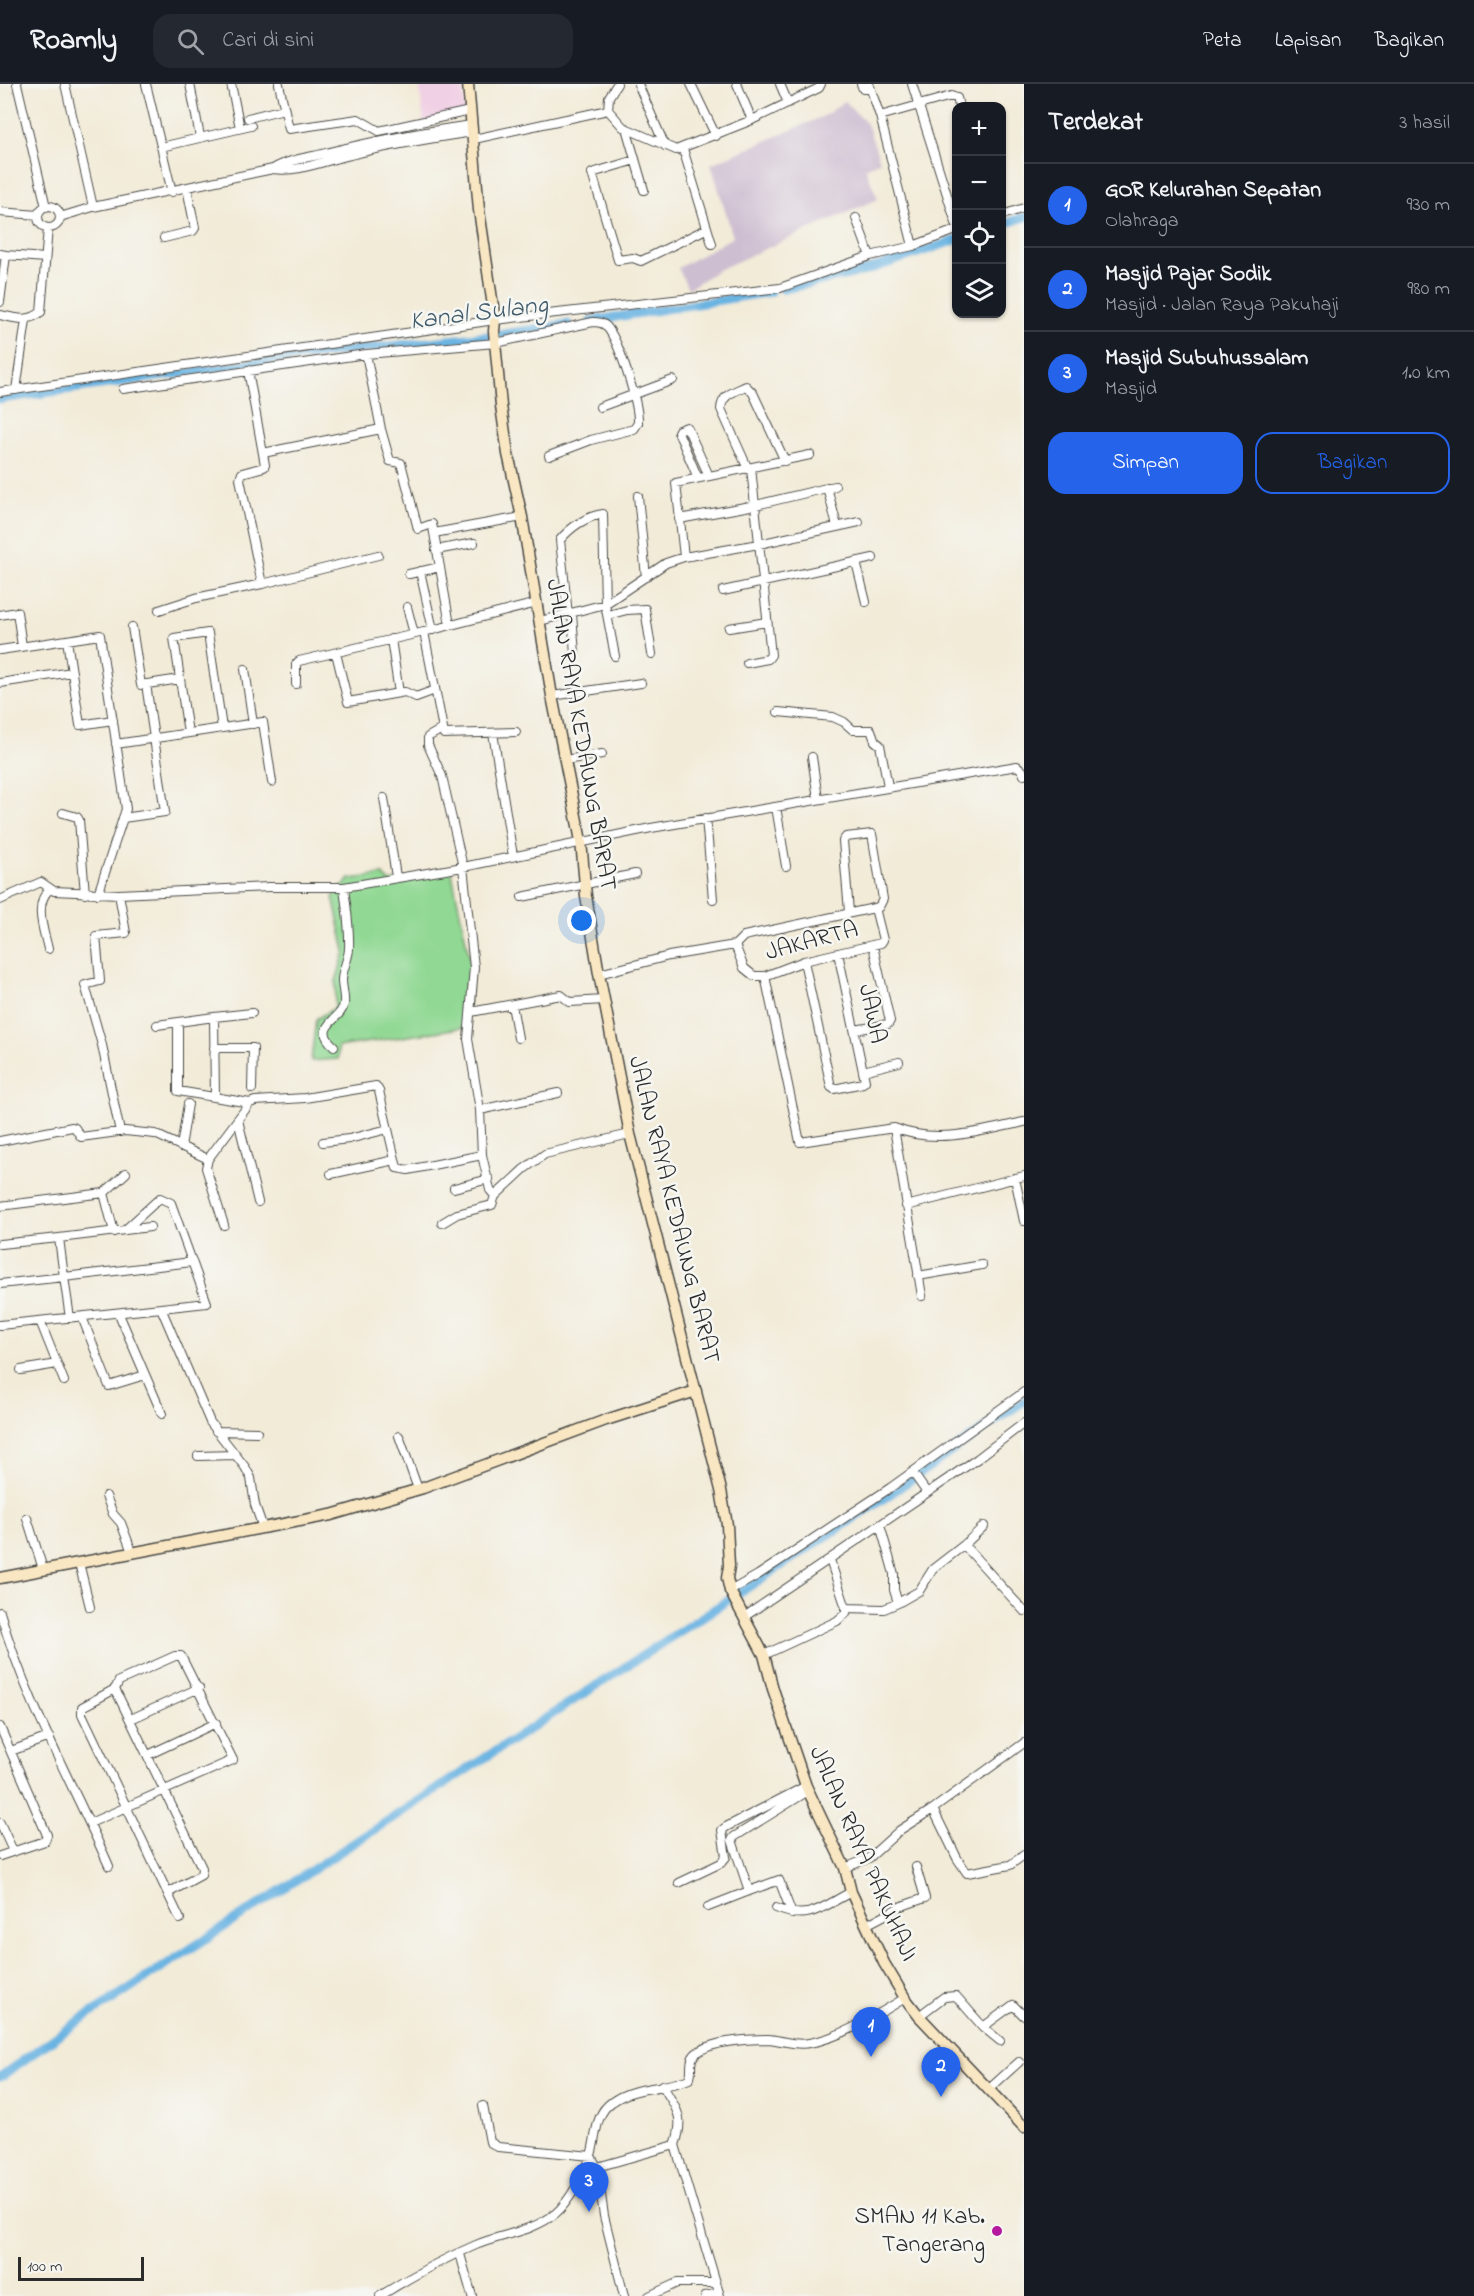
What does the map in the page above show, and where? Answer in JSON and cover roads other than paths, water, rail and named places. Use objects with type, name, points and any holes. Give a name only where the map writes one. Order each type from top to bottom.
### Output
[{"type":"street","points":[[17,84],[46,207]]},
{"type":"street","points":[[65,84],[93,207]]},
{"type":"street","points":[[146,84],[172,192]]},
{"type":"street","points":[[190,84],[200,137]]},
{"type":"street","points":[[231,84],[240,128]]},
{"type":"street","points":[[279,84],[289,129],[358,119],[379,131],[470,111]]},
{"type":"street","name":"JALAN RAYA KEDAUNG BARAT","points":[[468,84],[479,210],[495,320],[501,406],[508,454],[522,517],[552,696],[580,841],[599,974],[630,1134],[721,1490],[727,1525],[729,1566],[727,1578],[731,1593]]},
{"type":"street","points":[[616,84],[609,97],[608,110],[626,128],[676,150],[716,136],[789,104],[819,88],[821,84]]},
{"type":"street","points":[[638,84],[665,146]]},
{"type":"street","points":[[691,84],[716,136]]},
{"type":"street","points":[[780,84],[789,104]]},
{"type":"street","points":[[861,84],[863,89],[870,86],[880,116],[913,246]]},
{"type":"street","points":[[912,84],[953,210]]},
{"type":"street","points":[[739,90],[752,120]]},
{"type":"street","points":[[880,116],[954,95],[957,102]]},
{"type":"street","points":[[161,147],[240,128],[249,122],[284,109]]},
{"type":"street","points":[[38,214],[39,222],[48,228],[55,226],[60,217],[93,207],[273,170],[280,165],[297,160],[456,131],[473,132],[608,110]]},
{"type":"street","points":[[626,128],[644,190]]},
{"type":"street","points":[[683,149],[712,244]]},
{"type":"street","points":[[635,160],[592,174],[618,260],[633,258],[642,261],[706,229]]},
{"type":"street","points":[[164,237],[193,231],[195,228],[187,188]]},
{"type":"street","points":[[0,212],[38,214],[46,207]]},
{"type":"street","points":[[46,207],[56,210],[60,217]]},
{"type":"street","points":[[1006,214],[1024,208]]},
{"type":"street","points":[[856,218],[870,256]]},
{"type":"street","points":[[0,315],[26,320],[40,312],[48,228]]},
{"type":"street","points":[[0,392],[495,320],[780,288],[870,256],[913,246],[952,232]]},
{"type":"street","points":[[0,302],[3,254],[45,258]]},
{"type":"street","points":[[16,390],[26,320]]},
{"type":"street","points":[[123,389],[600,322],[606,326],[617,346],[633,395],[638,423],[634,429],[591,440],[549,456]]},
{"type":"street","points":[[366,354],[390,461],[401,464],[418,529],[432,524],[450,625]]},
{"type":"street","points":[[248,370],[264,467],[242,473],[240,479],[262,584]]},
{"type":"street","points":[[600,407],[674,380]]},
{"type":"street","points":[[747,663],[771,657],[756,505],[749,469],[721,409],[721,400],[746,386],[753,393],[785,461]]},
{"type":"street","points":[[698,478],[678,432],[687,427],[709,476]]},
{"type":"street","points":[[263,453],[381,429]]},
{"type":"street","points":[[684,557],[676,483],[810,455]]},
{"type":"street","points":[[679,519],[756,505],[831,487],[837,526]]},
{"type":"street","points":[[638,496],[646,577]]},
{"type":"street","points":[[575,654],[560,540],[566,532],[592,515],[603,514],[605,604],[615,656]]},
{"type":"street","points":[[434,533],[522,517]]},
{"type":"street","points":[[540,621],[605,604],[666,563],[684,557],[759,544],[859,522]]},
{"type":"street","points":[[436,550],[474,543]]},
{"type":"street","points":[[159,610],[196,598],[378,555]]},
{"type":"street","points":[[723,591],[873,558]]},
{"type":"street","points":[[856,562],[866,602]]},
{"type":"street","points":[[409,574],[440,567]]},
{"type":"street","points":[[420,571],[433,630]]},
{"type":"street","points":[[296,684],[297,662],[537,603]]},
{"type":"street","points":[[407,607],[414,634]]},
{"type":"street","points":[[608,615],[627,610],[645,609],[652,654]]},
{"type":"street","points":[[0,615],[17,612],[22,646]]},
{"type":"street","points":[[729,628],[767,622]]},
{"type":"street","points":[[132,627],[141,685],[180,679]]},
{"type":"street","points":[[424,632],[442,729],[446,735],[516,732]]},
{"type":"street","points":[[188,733],[174,638],[207,633],[222,728]]},
{"type":"street","points":[[0,650],[100,635],[126,809],[98,894]]},
{"type":"street","points":[[391,639],[399,693]]},
{"type":"street","points":[[67,640],[80,725],[113,720]]},
{"type":"street","points":[[336,652],[348,702],[405,692],[416,697],[435,690]]},
{"type":"street","points":[[245,669],[254,724]]},
{"type":"street","points":[[0,682],[72,672]]},
{"type":"street","points":[[552,696],[641,683]]},
{"type":"street","points":[[123,818],[165,812],[146,684]]},
{"type":"street","points":[[778,712],[833,717],[854,730],[871,730],[875,741],[880,745],[888,786]]},
{"type":"street","points":[[116,744],[263,722],[272,782]]},
{"type":"street","points":[[442,729],[428,736],[428,745],[442,776],[463,867],[474,967],[468,1039],[480,1110],[482,1155],[490,1190],[495,1196]]},
{"type":"street","points":[[493,733],[513,856]]},
{"type":"street","points":[[565,760],[602,754]]},
{"type":"street","points":[[812,757],[818,799]]},
{"type":"street","points":[[0,900],[39,882],[44,882],[54,891],[85,894],[344,886],[463,867],[580,841],[706,818],[835,798],[888,786],[1017,765],[1024,776]]},
{"type":"street","points":[[384,798],[396,877]]},
{"type":"street","points":[[776,807],[786,866]]},
{"type":"street","points":[[63,813],[80,820],[85,894]]},
{"type":"street","points":[[706,818],[713,898]]},
{"type":"street","name":"JAKARTA","points":[[599,974],[669,956],[735,945],[744,936],[879,907],[883,898],[872,834],[846,837],[843,841],[849,912]]},
{"type":"street","points":[[522,897],[635,874]]},
{"type":"street","points":[[334,1046],[325,1033],[328,1024],[342,1010],[344,1003],[342,979],[349,947],[344,886]]},
{"type":"street","points":[[48,949],[41,904],[50,889]]},
{"type":"street","points":[[119,894],[126,933],[96,936],[100,981],[85,985],[102,1045],[120,1132]]},
{"type":"street","name":"JAKARTA","points":[[735,945],[744,968],[754,976],[765,976],[804,961],[881,943],[883,940],[875,909]]},
{"type":"street","points":[[855,1030],[890,1023],[873,946]]},
{"type":"street","name":"JAWA","points":[[804,961],[833,1088],[865,1082],[838,953]]},
{"type":"street","points":[[765,976],[800,1142],[894,1128],[903,1132],[932,1137],[966,1134],[1024,1122]]},
{"type":"street","points":[[471,1012],[561,995],[570,1002],[604,1000]]},
{"type":"street","points":[[512,1005],[518,1038]]},
{"type":"street","points":[[157,1025],[252,1014]]},
{"type":"street","points":[[213,1017],[215,1097]]},
{"type":"street","points":[[178,1022],[178,1090],[250,1102],[305,1098],[376,1086],[397,1168],[408,1170],[482,1155]]},
{"type":"street","points":[[214,1048],[253,1048],[252,1089]]},
{"type":"street","points":[[863,1071],[899,1062]]},
{"type":"street","points":[[480,1110],[558,1093]]},
{"type":"street","points":[[224,1225],[207,1174],[208,1159],[250,1102]]},
{"type":"street","points":[[181,1147],[188,1104]]},
{"type":"street","points":[[238,1120],[258,1202]]},
{"type":"street","points":[[0,1141],[72,1127],[81,1137],[120,1132],[155,1134],[208,1159]]},
{"type":"street","points":[[894,1128],[922,1296]]},
{"type":"street","points":[[323,1142],[349,1139],[388,1129]]},
{"type":"street","points":[[442,1222],[457,1214],[492,1204],[495,1196],[524,1169],[545,1154],[630,1134]]},
{"type":"street","points":[[331,1174],[395,1160]]},
{"type":"street","points":[[0,1206],[104,1192],[126,1173]]},
{"type":"street","points":[[906,1206],[1024,1176]]},
{"type":"street","points":[[1015,1178],[1024,1221]]},
{"type":"street","points":[[454,1188],[489,1179]]},
{"type":"street","points":[[104,1192],[114,1232]]},
{"type":"street","points":[[0,1325],[119,1314],[207,1302],[171,1203],[159,1198],[125,1230]]},
{"type":"street","points":[[0,1245],[150,1227]]},
{"type":"street","points":[[59,1239],[70,1318]]},
{"type":"street","points":[[0,1284],[192,1262]]},
{"type":"street","points":[[918,1276],[982,1265]]},
{"type":"street","points":[[161,1308],[203,1409],[216,1431],[251,1478],[255,1504],[263,1528]]},
{"type":"street","points":[[119,1314],[162,1414]]},
{"type":"street","points":[[82,1317],[109,1386],[145,1375]]},
{"type":"street","points":[[40,1321],[64,1381]]},
{"type":"street","points":[[21,1370],[57,1364]]},
{"type":"street","points":[[0,1578],[331,1515],[418,1489],[606,1420],[696,1391]]},
{"type":"street","points":[[731,1593],[914,1473],[1024,1392]]},
{"type":"street","points":[[742,1614],[830,1560],[925,1491],[977,1459],[1024,1423]]},
{"type":"street","points":[[216,1431],[257,1432]]},
{"type":"street","points":[[399,1436],[418,1489]]},
{"type":"street","points":[[198,1456],[235,1455]]},
{"type":"street","points":[[914,1473],[925,1491]]},
{"type":"street","points":[[106,1496],[113,1514],[122,1522],[132,1552]]},
{"type":"street","points":[[27,1518],[43,1569]]},
{"type":"street","points":[[880,1525],[894,1574],[894,1590],[898,1603]]},
{"type":"street","points":[[846,1608],[884,1609],[919,1591],[933,1569],[984,1526]]},
{"type":"street","points":[[964,1545],[1024,1611]]},
{"type":"street","points":[[764,1655],[837,1621],[846,1613],[830,1560]]},
{"type":"street","points":[[79,1563],[90,1607]]},
{"type":"street","name":"JALAN RAYA PAKUHAJI","points":[[731,1593],[764,1655],[772,1689],[807,1789],[845,1868],[851,1892],[905,1998],[919,2016],[1023,2125]]},
{"type":"street","points":[[0,1612],[8,1641],[49,1737],[109,1866]]},
{"type":"street","points":[[90,1823],[127,1806],[165,1791],[232,1761],[183,1657],[177,1656],[123,1679],[117,1683],[116,1689],[148,1755],[165,1791],[202,1871],[201,1875],[168,1893]]},
{"type":"street","points":[[130,1719],[199,1688]]},
{"type":"street","points":[[116,1689],[82,1707],[82,1714],[180,1919]]},
{"type":"street","points":[[148,1755],[216,1723]]},
{"type":"street","points":[[0,1727],[47,1835],[45,1841],[0,1856]]},
{"type":"street","points":[[11,1751],[49,1737]]},
{"type":"street","points":[[845,1868],[869,1858],[900,1830],[1024,1743]]},
{"type":"street","points":[[680,1883],[713,1868],[726,1857],[722,1830],[726,1827],[807,1789]]},
{"type":"street","points":[[749,1891],[732,1840],[807,1789]]},
{"type":"street","points":[[933,1809],[967,1873],[1010,1865],[1024,1855]]},
{"type":"street","points":[[0,1823],[13,1851]]},
{"type":"street","points":[[866,1925],[902,1906],[925,1898],[916,1867]]},
{"type":"street","points":[[708,1907],[779,1880],[792,1914]]},
{"type":"street","points":[[776,1908],[792,1914],[810,1913],[851,1892]]},
{"type":"street","points":[[919,2016],[944,1997],[953,1995],[983,2027],[1000,2041]]},
{"type":"street","points":[[380,2296],[411,2277],[475,2246],[549,2219],[569,2197],[591,2156],[598,2124],[608,2105],[634,2091],[674,2085],[690,2079],[693,2057],[698,2053],[710,2047],[735,2041],[769,2039],[805,2044],[818,2041],[833,2037],[905,1998]]},
{"type":"street","points":[[983,2027],[1013,2005],[1024,2016]]},
{"type":"street","points":[[988,2090],[1019,2062]]},
{"type":"street","points":[[662,2085],[680,2117],[681,2127],[675,2145],[720,2295],[705,2296]]},
{"type":"street","points":[[483,2106],[489,2138],[493,2146],[591,2156]]},
{"type":"street","points":[[597,2167],[675,2145]]},
{"type":"street","points":[[591,2156],[597,2167],[604,2216],[624,2296]]},
{"type":"street","points":[[460,2254],[472,2296]]},
{"type":"street","points":[[649,2296],[677,2283],[716,2283]]},
{"type":"waterway","name":"Kanal Sulang","points":[[1006,224],[1024,217]]},
{"type":"waterway","name":"Kanal Sulang","points":[[783,289],[865,271],[952,241]]},
{"type":"waterway","name":"Kanal Sulang","points":[[591,321],[770,292]]},
{"type":"waterway","name":"Kanal Sulang","points":[[0,399],[342,351],[498,335],[568,324]]},
{"type":"waterway","points":[[0,2077],[73,2025],[867,1510],[1024,1401]]},
{"type":"place","name":"GOR Kelurahan Sepatan","points":[[871,2057]]},
{"type":"place","name":"Masjid Pajar Sodik","points":[[941,2097]]},
{"type":"place","name":"Masjid Subuhussalam","points":[[589,2212]]},
{"type":"place","name":"SMAN 11 Kab. Tangerang","points":[[997,2231]]}]
